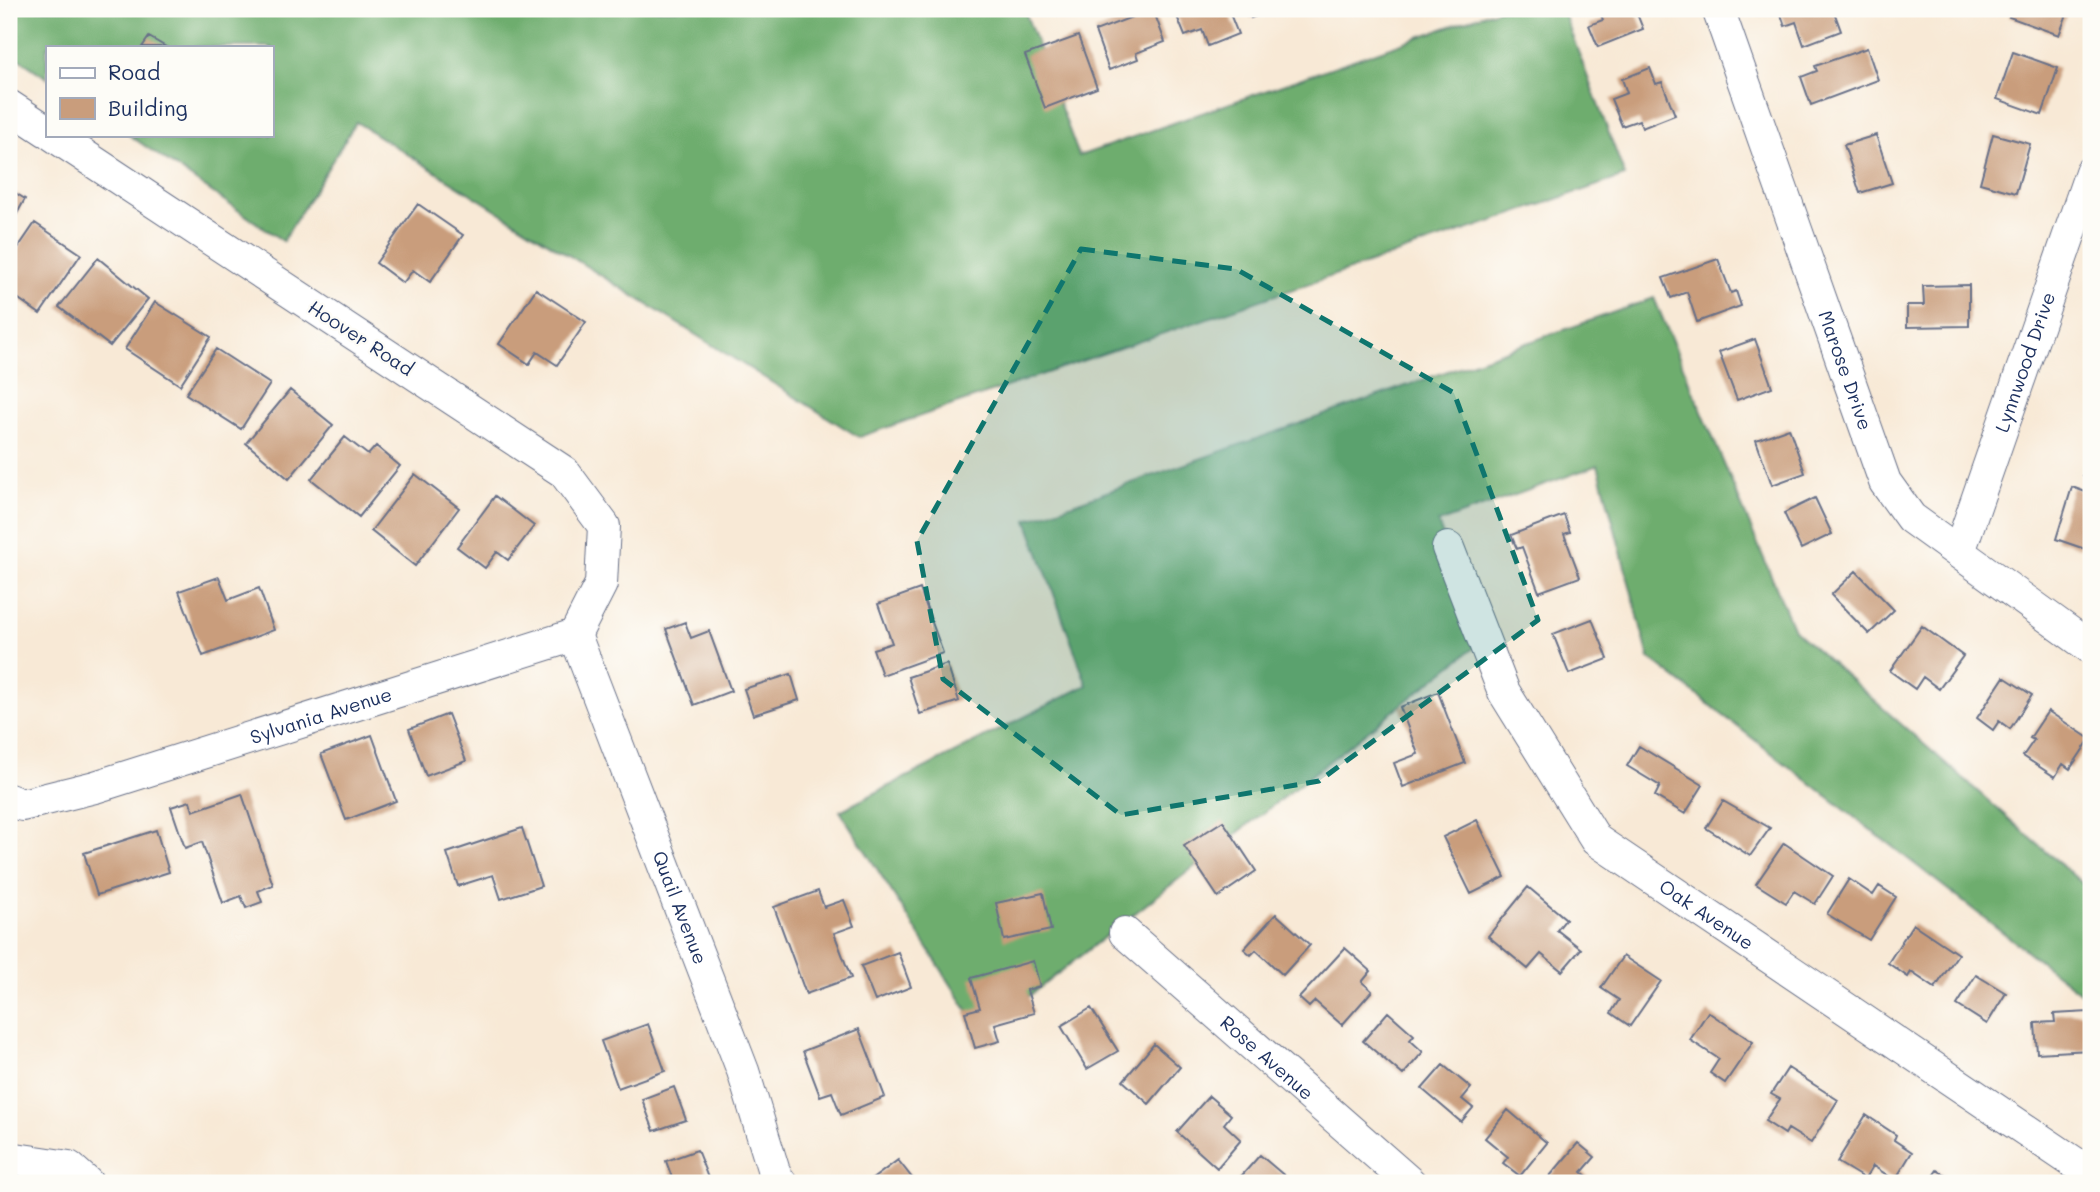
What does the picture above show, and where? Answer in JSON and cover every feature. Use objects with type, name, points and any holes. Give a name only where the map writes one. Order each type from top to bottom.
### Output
[{"type":"street","name":"Marose Drive","points":[[1718,9],[1885,482],[1911,519],[2091,648]]},
{"type":"street","points":[[9,106],[46,130]]},
{"type":"street","name":"Hoover Road","points":[[55,136],[564,472],[604,526],[601,584],[575,635]]},
{"type":"street","name":"Lynnwood Drive","points":[[1959,552],[2091,172]]},
{"type":"street","name":"Oak Avenue","points":[[1448,548],[1504,692],[1596,840],[2091,1174]]},
{"type":"street","name":"Sylvania Avenue","points":[[9,800],[22,805],[95,787],[575,635]]},
{"type":"street","name":"Quail Avenue","points":[[575,635],[743,1071],[775,1175],[780,1183]]},
{"type":"street","name":"Rose Avenue","points":[[1125,933],[1410,1183]]},
{"type":"street","points":[[9,1158],[69,1167],[87,1183]]},
{"type":"highlighted area","points":[[1081,249],[1236,269],[1454,393],[1538,620],[1319,781],[1121,815],[943,679],[917,541]]},
{"type":"green space","points":[[9,9],[1024,9],[1079,156],[1499,9],[1562,9],[1625,176],[859,437],[356,122],[283,241],[130,136],[273,136],[273,46],[46,46],[46,77],[9,52]]},
{"type":"green space","points":[[1654,298],[1794,630],[2091,891],[2091,985],[2085,996],[1649,658],[1598,465],[1438,523],[1484,640],[982,1033],[840,811],[1087,685],[1027,520]]},
{"type":"building","points":[[1153,9],[1165,42],[1136,53],[1138,59],[1109,70],[1095,31]]},
{"type":"building","points":[[1174,9],[1228,9],[1238,34],[1208,46],[1202,30],[1185,36]]},
{"type":"building","points":[[1247,9],[1275,9],[1251,18]]},
{"type":"building","points":[[1599,9],[1635,9],[1643,29],[1598,47],[1589,25],[1603,20]]},
{"type":"building","points":[[1779,9],[1833,9],[1841,31],[1804,45],[1796,22],[1785,26]]},
{"type":"building","points":[[2012,9],[2069,9],[2059,35],[2009,17]]},
{"type":"building","points":[[1078,36],[1097,88],[1045,108],[1025,55]]},
{"type":"building","points":[[149,37],[164,46],[143,46]]},
{"type":"building","points":[[1867,48],[1878,80],[1811,105],[1801,77],[1817,71],[1815,66]]},
{"type":"building","points":[[2013,52],[2058,68],[2042,115],[1997,99]]},
{"type":"building","points":[[1650,68],[1656,84],[1662,82],[1675,115],[1642,128],[1639,120],[1622,126],[1611,99],[1627,93],[1622,79]]},
{"type":"building","points":[[1993,134],[2030,144],[2016,193],[1980,183]]},
{"type":"building","points":[[1876,135],[1892,183],[1860,193],[1844,145]]},
{"type":"building","points":[[9,189],[25,199],[9,228]]},
{"type":"building","points":[[418,204],[463,235],[430,282],[413,270],[403,283],[376,263]]},
{"type":"building","points":[[35,223],[81,254],[40,314],[9,292],[9,261]]},
{"type":"building","points":[[98,258],[148,299],[110,346],[59,307]]},
{"type":"building","points":[[1718,259],[1731,293],[1736,291],[1741,306],[1697,322],[1687,292],[1671,298],[1663,278]]},
{"type":"building","points":[[1969,285],[1969,326],[1907,327],[1907,305],[1924,305],[1923,286]]},
{"type":"building","points":[[536,289],[586,322],[557,365],[537,352],[529,364],[499,344]]},
{"type":"building","points":[[155,302],[211,337],[180,385],[125,349]]},
{"type":"building","points":[[1755,339],[1772,387],[1737,400],[1719,352]]},
{"type":"building","points":[[216,349],[270,384],[241,429],[186,394]]},
{"type":"building","points":[[290,390],[333,425],[289,479],[246,443]]},
{"type":"building","points":[[1789,428],[1805,473],[1772,485],[1756,440]]},
{"type":"building","points":[[345,437],[368,455],[376,446],[400,466],[359,517],[311,479]]},
{"type":"building","points":[[2091,448],[2091,477],[2083,475]]},
{"type":"building","points":[[415,474],[459,508],[415,566],[371,531]]},
{"type":"building","points":[[2072,487],[2091,494],[2088,550],[2056,539]]},
{"type":"building","points":[[495,496],[534,526],[508,560],[497,552],[485,568],[457,547]]},
{"type":"building","points":[[1815,498],[1832,534],[1801,549],[1784,513]]},
{"type":"building","points":[[1564,515],[1570,532],[1564,534],[1580,577],[1539,592],[1522,547],[1517,549],[1511,535]]},
{"type":"building","points":[[1856,571],[1894,610],[1869,634],[1831,595]]},
{"type":"building","points":[[219,577],[228,600],[259,588],[274,630],[203,656],[179,591]]},
{"type":"building","points":[[920,589],[943,653],[882,675],[873,649],[892,643],[878,604]]},
{"type":"building","points":[[1592,619],[1608,659],[1569,674],[1553,634]]},
{"type":"building","points":[[685,622],[691,638],[709,631],[731,691],[694,705],[666,629]]},
{"type":"building","points":[[1922,626],[1963,656],[1939,689],[1923,677],[1915,689],[1890,671]]},
{"type":"building","points":[[947,664],[959,701],[920,714],[908,677]]},
{"type":"building","points":[[791,674],[799,700],[753,715],[744,689]]},
{"type":"building","points":[[2004,677],[2032,695],[2010,729],[1999,721],[1993,730],[1977,718]]},
{"type":"building","points":[[1438,692],[1465,763],[1403,787],[1394,763],[1418,754],[1400,707]]},
{"type":"building","points":[[2048,711],[2090,739],[2070,769],[2063,764],[2055,777],[2023,756],[2034,740],[2030,738]]},
{"type":"building","points":[[448,714],[466,761],[426,776],[409,729]]},
{"type":"building","points":[[372,735],[396,801],[346,820],[321,754]]},
{"type":"building","points":[[1639,746],[1703,785],[1685,814],[1655,796],[1660,786],[1627,766]]},
{"type":"building","points":[[242,794],[273,885],[258,891],[262,902],[246,908],[241,896],[223,903],[202,842],[185,848],[171,807],[190,801],[193,811]]},
{"type":"building","points":[[1723,801],[1770,828],[1750,856],[1706,828]]},
{"type":"building","points":[[1477,820],[1505,877],[1471,894],[1443,837]]},
{"type":"building","points":[[1223,821],[1256,871],[1218,897],[1184,846]]},
{"type":"building","points":[[522,828],[541,886],[501,899],[493,875],[458,886],[447,853]]},
{"type":"building","points":[[156,830],[169,872],[97,895],[84,853]]},
{"type":"building","points":[[1784,843],[1833,876],[1815,904],[1794,891],[1786,903],[1756,884]]},
{"type":"building","points":[[1849,879],[1873,895],[1879,886],[1896,897],[1869,940],[1827,914]]},
{"type":"building","points":[[1528,887],[1566,919],[1557,930],[1581,949],[1562,971],[1541,954],[1528,969],[1488,936]]},
{"type":"building","points":[[818,891],[824,907],[844,900],[854,926],[834,933],[851,978],[806,994],[774,907]]},
{"type":"building","points":[[1043,893],[1051,930],[1004,940],[996,903]]},
{"type":"building","points":[[1276,914],[1310,945],[1283,975],[1256,950],[1251,955],[1244,949]]},
{"type":"building","points":[[1913,924],[1958,954],[1935,988],[1911,972],[1908,977],[1888,963]]},
{"type":"building","points":[[1345,948],[1371,971],[1362,982],[1372,991],[1342,1025],[1315,1001],[1309,1007],[1299,998]]},
{"type":"building","points":[[898,952],[911,987],[875,1001],[861,966]]},
{"type":"building","points":[[1623,956],[1661,981],[1630,1026],[1611,1013],[1619,1000],[1601,988]]},
{"type":"building","points":[[1033,961],[1040,986],[1027,990],[1034,1013],[995,1024],[1000,1041],[975,1048],[965,1012],[980,1008],[971,978]]},
{"type":"building","points":[[1976,975],[2006,993],[1987,1024],[1957,1005]]},
{"type":"building","points":[[1091,1008],[1118,1051],[1087,1069],[1061,1026]]},
{"type":"building","points":[[1388,1012],[1414,1035],[1410,1040],[1423,1052],[1403,1075],[1363,1041]]},
{"type":"building","points":[[1708,1012],[1753,1042],[1725,1083],[1710,1073],[1719,1059],[1690,1040]]},
{"type":"building","points":[[2089,1012],[2090,1050],[2037,1053],[2035,1023],[2055,1022],[2054,1014]]},
{"type":"building","points":[[648,1024],[665,1071],[618,1088],[601,1041]]},
{"type":"building","points":[[859,1029],[885,1097],[841,1115],[832,1092],[820,1096],[803,1051]]},
{"type":"building","points":[[1154,1044],[1180,1067],[1149,1104],[1123,1081]]},
{"type":"building","points":[[1443,1065],[1471,1088],[1462,1099],[1473,1108],[1461,1122],[1422,1089]]},
{"type":"building","points":[[1788,1068],[1838,1100],[1811,1143],[1788,1129],[1785,1134],[1765,1121],[1780,1099],[1771,1094]]},
{"type":"building","points":[[674,1087],[686,1120],[654,1131],[642,1099]]},
{"type":"building","points":[[1209,1096],[1231,1115],[1224,1124],[1241,1140],[1217,1168],[1177,1132]]},
{"type":"building","points":[[1508,1110],[1547,1143],[1520,1176],[1503,1163],[1508,1157],[1485,1138]]},
{"type":"building","points":[[1866,1115],[1896,1135],[1894,1140],[1912,1152],[1895,1180],[1873,1166],[1865,1179],[1837,1162]]},
{"type":"building","points":[[1578,1143],[1595,1157],[1582,1172],[1595,1183],[1544,1183]]},
{"type":"building","points":[[697,1150],[710,1183],[674,1183],[666,1161]]},
{"type":"building","points":[[1260,1155],[1293,1183],[1239,1183],[1237,1181]]},
{"type":"building","points":[[898,1160],[916,1183],[867,1183]]},
{"type":"building","points":[[1937,1170],[1958,1183],[1928,1183]]}]
